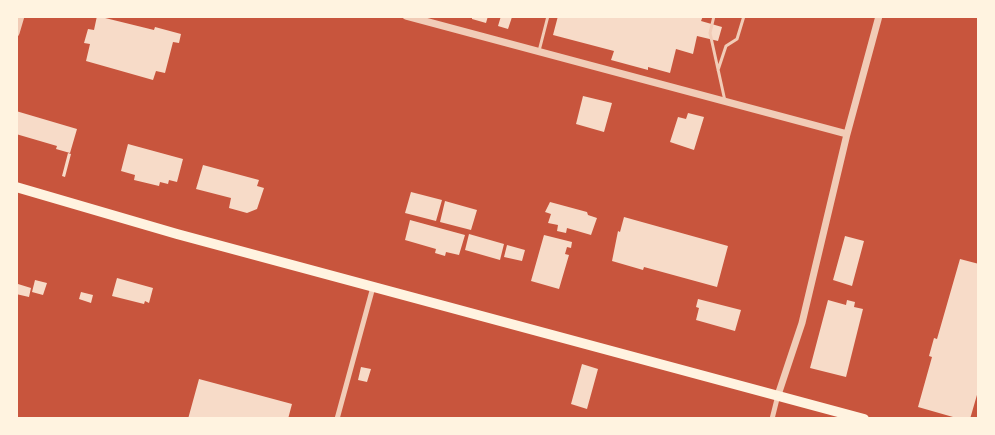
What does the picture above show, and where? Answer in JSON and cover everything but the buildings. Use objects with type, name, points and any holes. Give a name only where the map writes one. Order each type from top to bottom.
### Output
[{"type":"highway","points":[[16,187],[373,287],[864,419]]},
{"type":"street","points":[[16,33],[21,16]]},
{"type":"street","points":[[406,16],[847,134]]},
{"type":"street","points":[[772,419],[802,323],[847,134],[879,16]]},
{"type":"street","points":[[337,419],[373,287]]},
{"type":"lane","points":[[539,52],[548,16]]},
{"type":"lane","points":[[714,16],[710,33],[725,102]]},
{"type":"lane","points":[[718,71],[726,46],[737,39],[744,16]]}]
